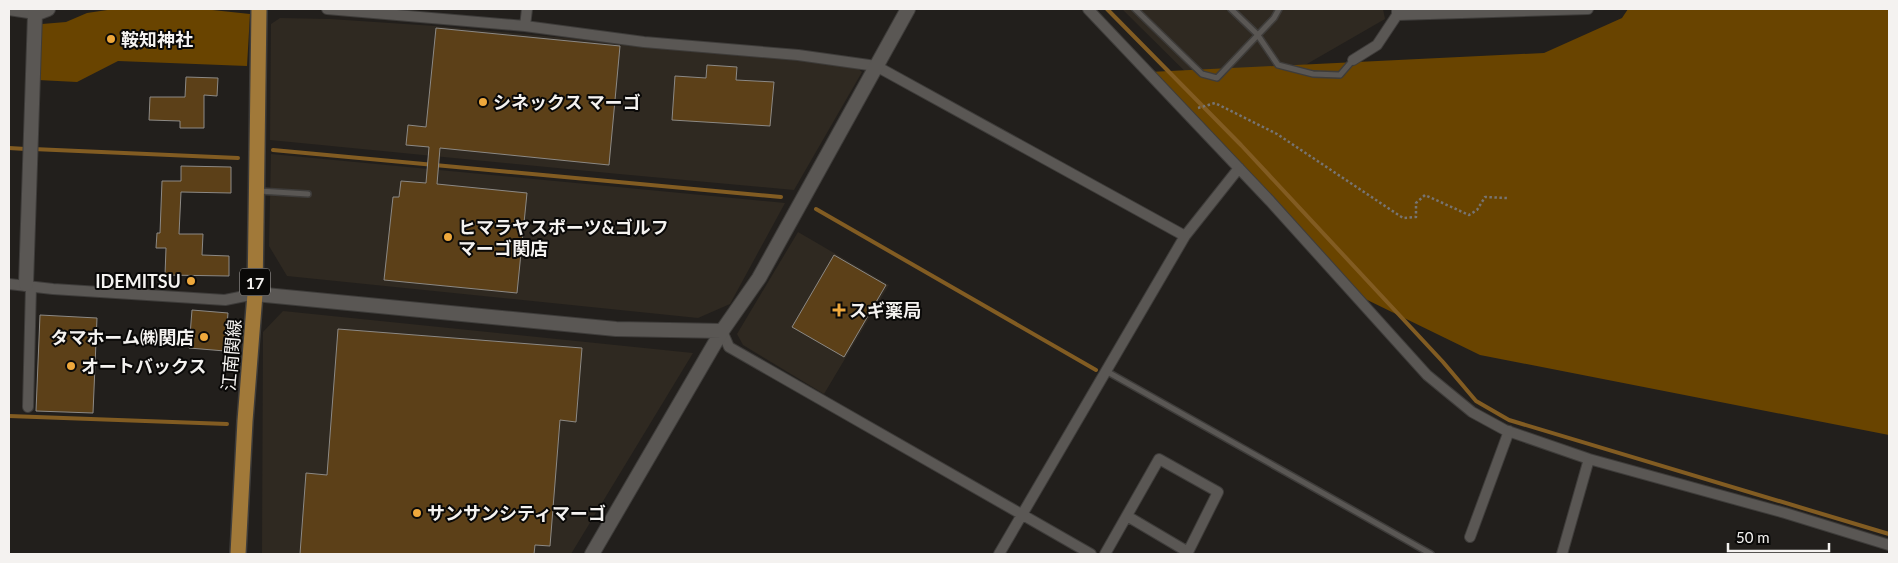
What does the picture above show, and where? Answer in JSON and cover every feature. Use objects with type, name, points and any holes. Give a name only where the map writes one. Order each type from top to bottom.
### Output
[{"type":"main road","name":"江南関線","points":[[238,554],[245,421],[255,294],[259,9]]},
{"type":"street","points":[[327,9],[525,26],[644,42],[798,55],[876,66],[1185,236]]},
{"type":"street","points":[[525,26],[527,9]]},
{"type":"street","points":[[592,554],[722,330],[759,278],[908,9]]},
{"type":"street","points":[[1088,9],[1239,168],[1427,375],[1472,412],[1509,431],[1589,459],[1785,513],[1889,545]]},
{"type":"street","points":[[1353,60],[1377,44],[1397,12],[1588,9]]},
{"type":"street","points":[[9,10],[42,11],[31,151],[28,407]]},
{"type":"street","points":[[999,554],[1185,236],[1239,168]]},
{"type":"street","points":[[9,284],[224,300],[255,294],[616,329],[722,330]]},
{"type":"street","points":[[722,330],[728,347],[1091,554]]},
{"type":"street","points":[[1470,537],[1509,431]]},
{"type":"street","points":[[1105,554],[1159,458],[1218,492],[1188,552],[1127,516]]},
{"type":"street","points":[[1562,554],[1589,459]]},
{"type":"lane","points":[[1135,9],[1202,74],[1217,78],[1256,34],[1274,18],[1279,9]]},
{"type":"lane","points":[[1231,9],[1256,34],[1278,65],[1304,72],[1340,75],[1353,60]]},
{"type":"lane","points":[[257,190],[308,194]]},
{"type":"lane","points":[[1106,371],[1431,554]]},
{"type":"path","points":[[1187,112],[1215,103],[1277,134],[1403,218],[1416,217],[1416,203],[1425,195],[1469,215],[1477,210],[1485,196],[1507,198]]},
{"type":"shaded area","points":[[114,9],[203,9],[250,14],[247,66],[118,61],[77,82],[38,80],[42,24],[66,22],[87,13]]},
{"type":"shaded area","points":[[1122,9],[1383,9],[1385,19],[1225,111]]},
{"type":"shaded area","points":[[1628,9],[1889,9],[1889,435],[1480,355],[1355,294],[1149,72],[1544,53],[1622,18]]},
{"type":"shaded area","points":[[280,18],[330,19],[435,26],[785,58],[855,66],[862,72],[794,190],[619,174],[270,140],[271,24]]},
{"type":"shaded area","points":[[271,154],[785,203],[730,304],[698,318],[287,276],[269,246]]},
{"type":"shaded area","points":[[798,232],[889,285],[824,394],[743,345],[737,334]]},
{"type":"shaded area","points":[[283,311],[693,353],[571,554],[262,554],[263,332]]},
{"type":"building","points":[[436,28],[620,46],[609,165],[440,148],[437,184],[527,193],[517,293],[384,280],[393,197],[399,197],[401,181],[426,183],[429,147],[406,145],[408,125],[426,127]]},
{"type":"building","points":[[707,65],[737,67],[736,80],[774,82],[770,126],[672,120],[675,76],[706,78]]},
{"type":"building","points":[[186,77],[218,78],[217,96],[204,95],[204,128],[180,128],[180,121],[149,120],[150,97],[185,97]]},
{"type":"building","points":[[181,166],[231,167],[231,193],[181,192],[179,234],[203,234],[202,255],[229,256],[229,276],[165,275],[166,248],[156,248],[157,233],[160,233],[162,181],[181,181]]},
{"type":"building","points":[[834,255],[886,285],[844,357],[792,327]]},
{"type":"building","points":[[192,310],[228,313],[225,351],[189,348]]},
{"type":"building","points":[[40,315],[97,318],[93,413],[36,411]]},
{"type":"building","points":[[338,329],[582,348],[576,422],[560,420],[550,546],[535,545],[534,554],[300,554],[306,473],[327,475]]},
{"type":"waterway","points":[[1107,9],[1241,145],[1443,362],[1476,401],[1509,420],[1889,534]]},
{"type":"waterway","points":[[9,148],[26,149]]},
{"type":"waterway","points":[[33,149],[238,158]]},
{"type":"waterway","points":[[273,150],[781,197]]},
{"type":"waterway","points":[[816,209],[1096,370]]},
{"type":"waterway","points":[[9,416],[227,424]]},
{"type":"place","name":"鞍知神社","points":[[111,39]]},
{"type":"place","name":"シネックス マーゴ","points":[[483,102]]},
{"type":"place","name":"ヒマラヤスポーツ&ゴルフ マーゴ関店","points":[[448,237]]},
{"type":"place","name":"IDEMITSU","points":[[191,281]]},
{"type":"place","name":"スギ薬局","points":[[839,310]]},
{"type":"place","name":"タマホーム㈱関店","points":[[204,337]]},
{"type":"place","name":"オートバックス","points":[[71,366]]},
{"type":"place","name":"サンサンシティマーゴ","points":[[417,513]]}]
